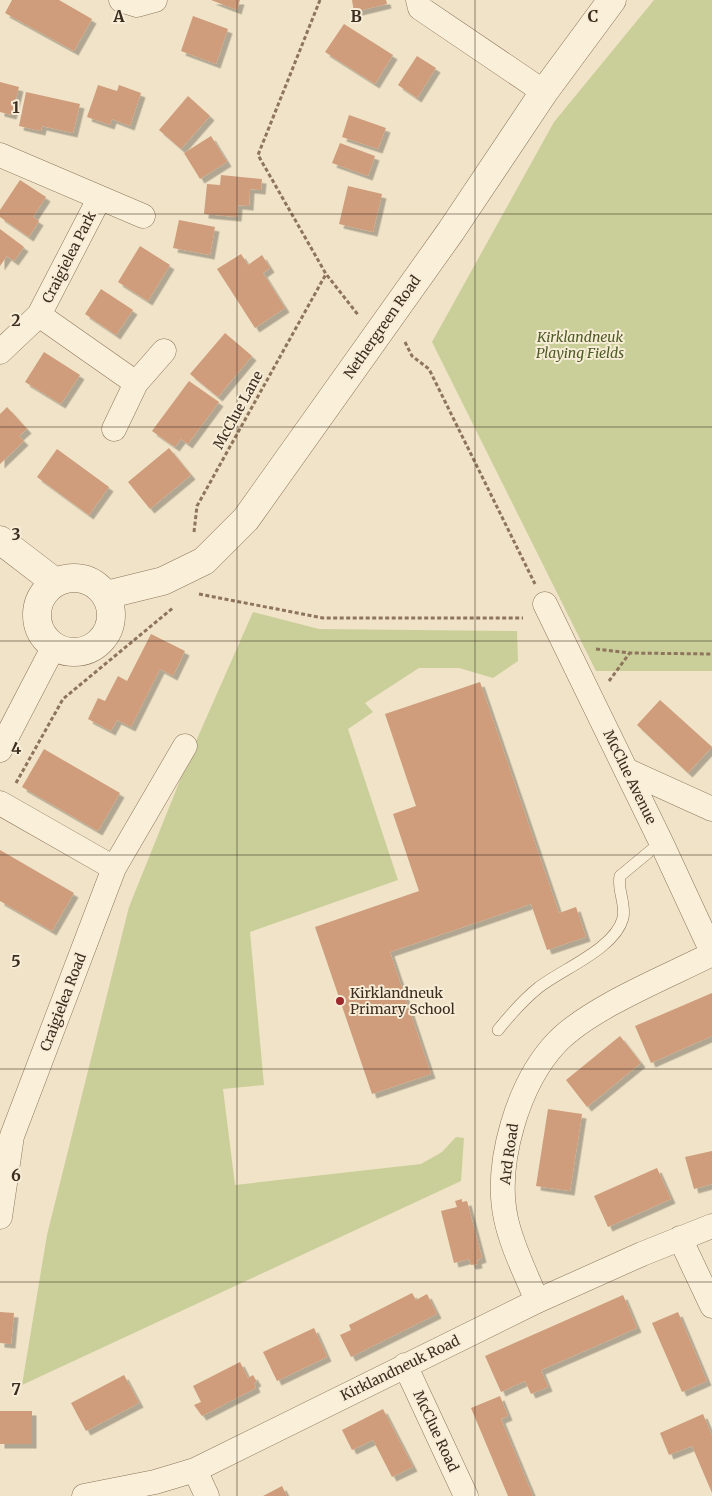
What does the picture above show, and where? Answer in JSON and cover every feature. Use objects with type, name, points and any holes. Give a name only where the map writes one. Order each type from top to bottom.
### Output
[{"type":"street","points":[[121,0],[136,5],[155,0]]},
{"type":"street","points":[[418,0],[420,8],[544,92]]},
{"type":"street","name":"Nethergreen Road","points":[[106,595],[163,581],[204,561],[246,519],[450,232],[544,92],[612,0]]},
{"type":"street","name":"Craigielea Park","points":[[0,155],[99,199],[143,216]]},
{"type":"street","name":"Craigielea Park","points":[[0,352],[39,315],[99,199]]},
{"type":"street","name":"Craigielea Park","points":[[39,315],[136,383]]},
{"type":"street","points":[[114,429],[136,383],[164,351]]},
{"type":"street","points":[[0,540],[55,582]]},
{"type":"street","points":[[66,578],[83,579],[98,586],[106,595],[111,606],[111,618],[108,630],[101,641],[90,648],[78,652],[66,651],[54,646],[45,638],[39,627],[37,614],[39,602],[55,582],[66,578]]},
{"type":"street","name":"McClue Avenue","points":[[548,611],[661,842],[712,953]]},
{"type":"street","points":[[0,750],[54,646]]},
{"type":"street","name":"Craigielea Road","points":[[0,1217],[6,1133],[114,868],[185,746]]},
{"type":"street","points":[[626,770],[712,809]]},
{"type":"street","points":[[0,803],[114,868]]},
{"type":"street","name":"Ard Road","points":[[537,1301],[506,1221],[502,1197],[511,1124],[524,1091],[557,1042],[576,1026],[599,1011],[712,953]]},
{"type":"street","name":"Kirklandneuk Road","points":[[84,1496],[155,1482],[195,1470],[537,1301],[680,1238],[712,1226]]},
{"type":"street","points":[[680,1238],[712,1306]]},
{"type":"street","name":"McClue Road","points":[[405,1365],[466,1496]]},
{"type":"street","points":[[195,1470],[207,1496]]},
{"type":"lane","points":[[498,1030],[515,1008],[536,990],[608,941],[617,930],[622,919],[624,901],[620,876],[661,842]]},
{"type":"path","points":[[320,0],[258,155],[326,274],[360,317],[383,326]]},
{"type":"path","name":"McClue Lane","points":[[204,561],[194,532],[197,506],[326,274]]},
{"type":"path","points":[[192,593],[323,618],[548,611],[429,369],[412,356],[404,342]]},
{"type":"path","points":[[563,642],[607,652],[712,654]]},
{"type":"green space","name":"Kirklandneuk Playing Fields","points":[[654,0],[712,0],[712,671],[596,671],[432,342],[554,122]]},
{"type":"green space","points":[[253,612],[319,629],[517,631],[518,661],[493,678],[459,668],[419,668],[365,703],[373,712],[348,729],[398,880],[250,932],[264,1085],[223,1089],[235,1185],[421,1164],[442,1152],[456,1137],[464,1138],[461,1181],[22,1385],[47,1235],[129,907],[193,748]]},
{"type":"building","points":[[12,0],[59,0],[92,19],[74,51],[5,13]]},
{"type":"building","points":[[211,0],[240,0],[237,10]]},
{"type":"building","points":[[352,0],[386,0],[387,4],[354,12]]},
{"type":"building","points":[[193,16],[228,29],[216,64],[181,51]]},
{"type":"building","points":[[344,24],[393,55],[375,84],[325,52]]},
{"type":"building","points":[[417,56],[436,68],[417,98],[398,85]]},
{"type":"building","points":[[0,82],[19,87],[12,115],[0,112]]},
{"type":"building","points":[[98,85],[117,91],[119,85],[141,93],[130,126],[112,119],[110,125],[87,117]]},
{"type":"building","points":[[26,92],[80,104],[73,133],[42,126],[41,131],[19,126]]},
{"type":"building","points":[[188,96],[210,116],[181,149],[159,130]]},
{"type":"building","points":[[349,115],[386,128],[378,149],[342,137]]},
{"type":"building","points":[[211,136],[227,162],[200,179],[184,153]]},
{"type":"building","points":[[340,143],[375,156],[368,176],[332,163]]},
{"type":"building","points":[[221,175],[262,179],[261,190],[250,189],[249,206],[238,205],[237,217],[204,214],[207,184],[220,185]]},
{"type":"building","points":[[20,180],[46,197],[33,217],[39,221],[29,237],[0,217],[0,210]]},
{"type":"building","points":[[348,186],[382,194],[373,232],[339,224]]},
{"type":"building","points":[[179,220],[215,227],[210,255],[173,248]]},
{"type":"building","points":[[0,229],[24,247],[14,261],[7,256],[0,266]]},
{"type":"building","points":[[140,246],[170,265],[148,301],[118,282]]},
{"type":"building","points":[[241,254],[248,265],[262,255],[270,268],[263,273],[285,308],[255,328],[217,269]]},
{"type":"building","points":[[101,289],[133,310],[116,335],[85,314]]},
{"type":"building","points":[[225,333],[252,356],[218,397],[190,374]]},
{"type":"building","points":[[44,352],[80,375],[61,404],[25,382]]},
{"type":"building","points":[[189,381],[219,402],[188,444],[181,439],[175,447],[152,431]]},
{"type":"building","points":[[7,407],[27,429],[19,436],[24,441],[0,464],[0,414]]},
{"type":"building","points":[[169,448],[191,475],[150,509],[128,482]]},
{"type":"building","points":[[57,449],[109,487],[89,515],[37,477]]},
{"type":"building","points":[[151,634],[185,651],[173,676],[160,669],[131,727],[117,720],[111,731],[88,719],[98,698],[105,701],[118,676],[127,681]]},
{"type":"building","points":[[480,682],[559,913],[576,907],[586,937],[547,950],[531,904],[390,952],[431,1074],[372,1094],[315,927],[419,891],[393,814],[416,806],[385,714]]},
{"type":"building","points":[[660,700],[712,747],[688,773],[637,725]]},
{"type":"building","points":[[44,749],[120,793],[98,831],[22,787]]},
{"type":"building","points":[[0,850],[74,893],[52,931],[0,901]]},
{"type":"building","points":[[712,993],[712,1036],[651,1063],[635,1026]]},
{"type":"building","points":[[620,1036],[641,1063],[587,1107],[566,1080]]},
{"type":"building","points":[[548,1109],[582,1114],[570,1191],[536,1186]]},
{"type":"building","points":[[712,1151],[712,1184],[694,1189],[685,1157]]},
{"type":"building","points":[[657,1168],[671,1199],[608,1227],[594,1196]]},
{"type":"building","points":[[462,1199],[462,1202],[467,1201],[482,1258],[477,1260],[478,1264],[471,1265],[469,1259],[454,1263],[441,1211],[457,1207],[455,1201]]},
{"type":"building","points":[[412,1293],[416,1300],[427,1294],[437,1314],[351,1357],[340,1335],[351,1330],[349,1325]]},
{"type":"building","points":[[623,1295],[637,1328],[541,1370],[548,1387],[531,1394],[525,1381],[501,1392],[485,1356]]},
{"type":"building","points":[[0,1312],[14,1313],[11,1344],[0,1343]]},
{"type":"building","points":[[678,1312],[707,1381],[682,1392],[652,1323]]},
{"type":"building","points":[[314,1328],[327,1357],[277,1381],[263,1352]]},
{"type":"building","points":[[240,1362],[248,1378],[253,1375],[257,1382],[254,1383],[256,1388],[202,1416],[194,1405],[201,1402],[193,1386]]},
{"type":"building","points":[[124,1375],[139,1403],[86,1431],[71,1403]]},
{"type":"building","points":[[500,1396],[508,1416],[501,1419],[533,1496],[508,1496],[471,1408]]},
{"type":"building","points":[[383,1409],[413,1467],[392,1477],[373,1440],[352,1450],[342,1430]]},
{"type":"building","points":[[0,1411],[32,1411],[32,1444],[0,1444]]},
{"type":"building","points":[[703,1414],[712,1436],[712,1493],[692,1446],[669,1455],[660,1433]]},
{"type":"building","points":[[282,1486],[287,1496],[263,1496]]},
{"type":"place","name":"Kirklandneuk Primary School","points":[[340,1001]]}]
